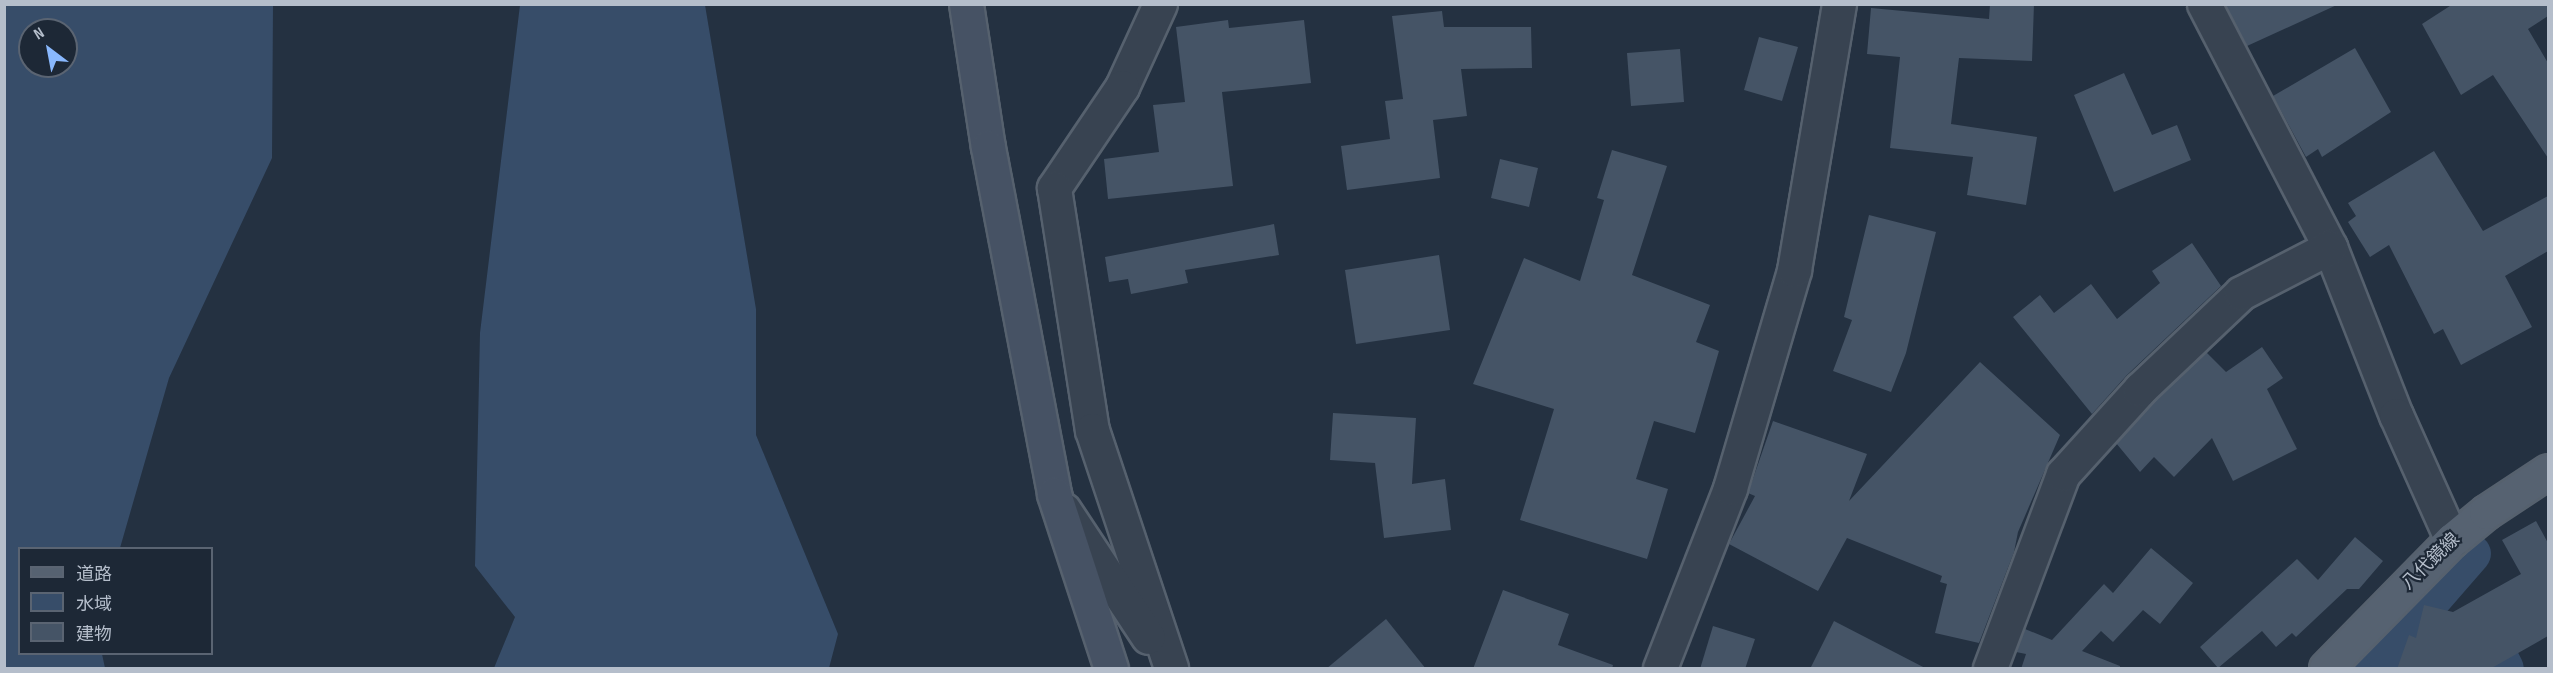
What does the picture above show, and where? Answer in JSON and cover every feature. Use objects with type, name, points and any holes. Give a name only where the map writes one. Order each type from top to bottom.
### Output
[{"type":"main road","name":"八代鏡線","points":[[2326,669],[2452,540],[2486,512],[2548,471]]},
{"type":"street","points":[[966,4],[988,147],[1054,494],[1111,669]]},
{"type":"street","points":[[1160,4],[1122,87],[1054,188],[1092,430],[1170,669]]},
{"type":"street","points":[[1660,669],[1730,488],[1794,270],[1839,4]]},
{"type":"street","points":[[2204,4],[2330,247],[2396,415],[2452,540]]},
{"type":"street","points":[[1990,669],[2063,474],[2140,389],[2241,293],[2330,247]]},
{"type":"street","points":[[1054,494],[1170,669]]},
{"type":"water","points":[[4,5],[273,5],[272,158],[169,378],[120,547],[18,547],[18,655],[102,655],[105,668],[5,668]]},
{"type":"water","points":[[520,5],[705,5],[756,309],[756,435],[838,634],[829,668],[494,668],[515,617],[475,566],[480,333]]},
{"type":"building","points":[[1990,4],[2034,4],[2032,61],[1959,58],[1951,124],[2037,137],[2026,205],[1967,195],[1973,157],[1890,148],[1900,57],[1867,54],[1871,8],[1989,19]]},
{"type":"building","points":[[2225,4],[2339,4],[2247,46]]},
{"type":"building","points":[[2453,4],[2548,4],[2548,16],[2528,29],[2548,63],[2548,158],[2493,75],[2461,95],[2422,24]]},
{"type":"building","points":[[1442,11],[1444,27],[1531,27],[1532,68],[1461,69],[1467,116],[1433,120],[1440,178],[1347,190],[1341,146],[1390,139],[1385,101],[1403,99],[1392,16]]},
{"type":"building","points":[[1228,20],[1229,28],[1304,20],[1311,83],[1222,92],[1233,186],[1108,199],[1104,159],[1159,152],[1153,105],[1185,102],[1176,27]]},
{"type":"building","points":[[1759,37],[1798,47],[1782,101],[1744,90]]},
{"type":"building","points":[[2355,48],[2391,112],[2322,157],[2318,149],[2306,157],[2273,96]]},
{"type":"building","points":[[1680,49],[1684,102],[1631,106],[1627,53]]},
{"type":"building","points":[[2124,73],[2152,135],[2177,125],[2191,160],[2114,192],[2074,95]]},
{"type":"building","points":[[1612,150],[1667,166],[1632,275],[1710,305],[1696,342],[1719,351],[1695,433],[1654,421],[1636,479],[1668,489],[1647,559],[1520,520],[1554,409],[1473,384],[1524,258],[1580,281],[1604,200],[1597,198]]},
{"type":"building","points":[[2434,151],[2483,231],[2548,196],[2548,251],[2505,276],[2532,327],[2461,365],[2443,329],[2434,334],[2389,245],[2370,257],[2348,222],[2356,216],[2348,203]]},
{"type":"building","points":[[1500,159],[1538,168],[1529,207],[1491,198]]},
{"type":"building","points":[[1869,215],[1936,232],[1906,353],[1891,392],[1833,371],[1852,320],[1844,317]]},
{"type":"building","points":[[1274,224],[1279,255],[1185,270],[1188,283],[1131,294],[1128,279],[1109,282],[1105,257]]},
{"type":"building","points":[[2192,243],[2221,286],[2127,375],[2092,414],[2013,317],[2040,295],[2054,313],[2091,284],[2117,319],[2160,283],[2152,271]]},
{"type":"building","points":[[1439,255],[1450,330],[1356,344],[1345,270]]},
{"type":"building","points":[[2262,347],[2283,378],[2267,389],[2297,449],[2233,481],[2212,438],[2174,477],[2154,457],[2140,472],[2116,443],[2153,402],[2206,352],[2226,372]]},
{"type":"building","points":[[1980,362],[2060,435],[2018,532],[2014,552],[1979,643],[1935,633],[1947,584],[1940,582],[1942,576],[1847,538],[1818,591],[1729,544],[1755,496],[1748,493],[1773,421],[1867,454],[1849,501]]},
{"type":"building","points":[[1333,413],[1416,418],[1412,484],[1445,479],[1451,530],[1384,538],[1375,463],[1330,460]]},
{"type":"building","points":[[2536,521],[2548,543],[2548,636],[2490,669],[2397,669],[2409,635],[2416,638],[2424,605],[2453,612],[2521,574],[2502,540]]},
{"type":"building","points":[[2355,537],[2383,561],[2359,589],[2347,589],[2296,637],[2292,633],[2276,647],[2262,631],[2218,668],[2200,647],[2297,559],[2318,580]]},
{"type":"building","points":[[2151,548],[2193,583],[2160,624],[2143,610],[2113,642],[2101,631],[2082,651],[2120,666],[2120,669],[2021,669],[2026,654],[2016,652],[2025,629],[2052,640],[2104,584],[2113,593]]},
{"type":"building","points":[[1503,590],[1569,614],[1558,645],[1613,665],[1612,669],[1473,669]]},
{"type":"building","points":[[1386,619],[1426,669],[1326,669]]},
{"type":"building","points":[[1834,621],[1927,669],[1810,669]]},
{"type":"building","points":[[1713,626],[1755,639],[1745,669],[1700,669]]},
{"type":"waterway","points":[[2366,668],[2385,652],[2471,553]]},
{"type":"waterway","points":[[2486,633],[2504,668]]}]
